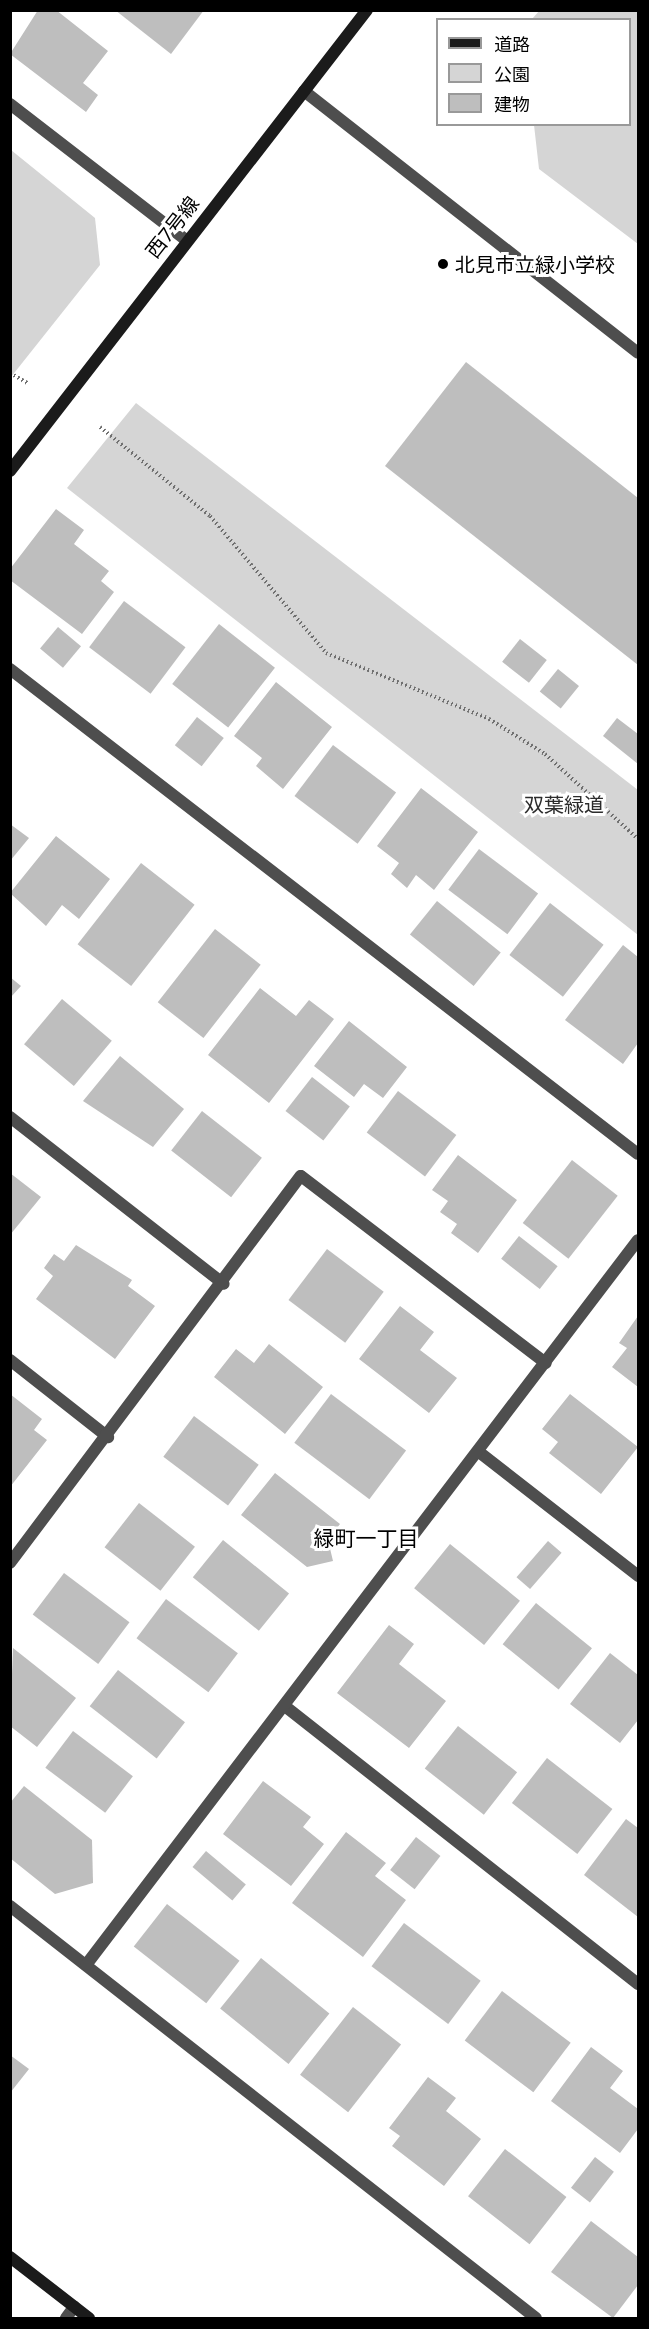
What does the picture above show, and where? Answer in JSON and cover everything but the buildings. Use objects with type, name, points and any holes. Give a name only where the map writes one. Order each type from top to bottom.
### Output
[{"type":"street","name":"西7号線","points":[[10,471],[186,240],[367,10]]},
{"type":"street","points":[[304,91],[639,352]]},
{"type":"street","points":[[10,104],[186,240]]},
{"type":"street","points":[[10,669],[639,1154]]},
{"type":"street","points":[[10,1117],[224,1284]]},
{"type":"street","points":[[10,1563],[224,1284],[301,1176],[546,1363]]},
{"type":"street","points":[[86,1965],[639,1240]]},
{"type":"street","points":[[10,1360],[108,1437]]},
{"type":"street","points":[[479,1452],[639,1576]]},
{"type":"street","points":[[285,1707],[639,1984]]},
{"type":"street","points":[[10,1906],[536,2319]]},
{"type":"street","points":[[10,2257],[89,2319]]},
{"type":"street","points":[[66,2319],[74,2307]]},
{"type":"path","points":[[10,373],[27,383]]},
{"type":"path","points":[[100,427],[210,516],[326,654],[489,719],[545,754],[639,840]]},
{"type":"green space","points":[[540,10],[638,11],[638,244],[539,169],[534,126],[631,126],[631,18],[533,18]]},
{"type":"green space","points":[[11,150],[95,218],[100,265],[11,377]]},
{"type":"green space","name":"双葉緑道","points":[[136,403],[638,790],[638,935],[67,488]]},
{"type":"place","name":"北見市立緑小学校","points":[[443,264]]},
{"type":"district","name":"緑町一丁目","points":[[366,1538]]}]
